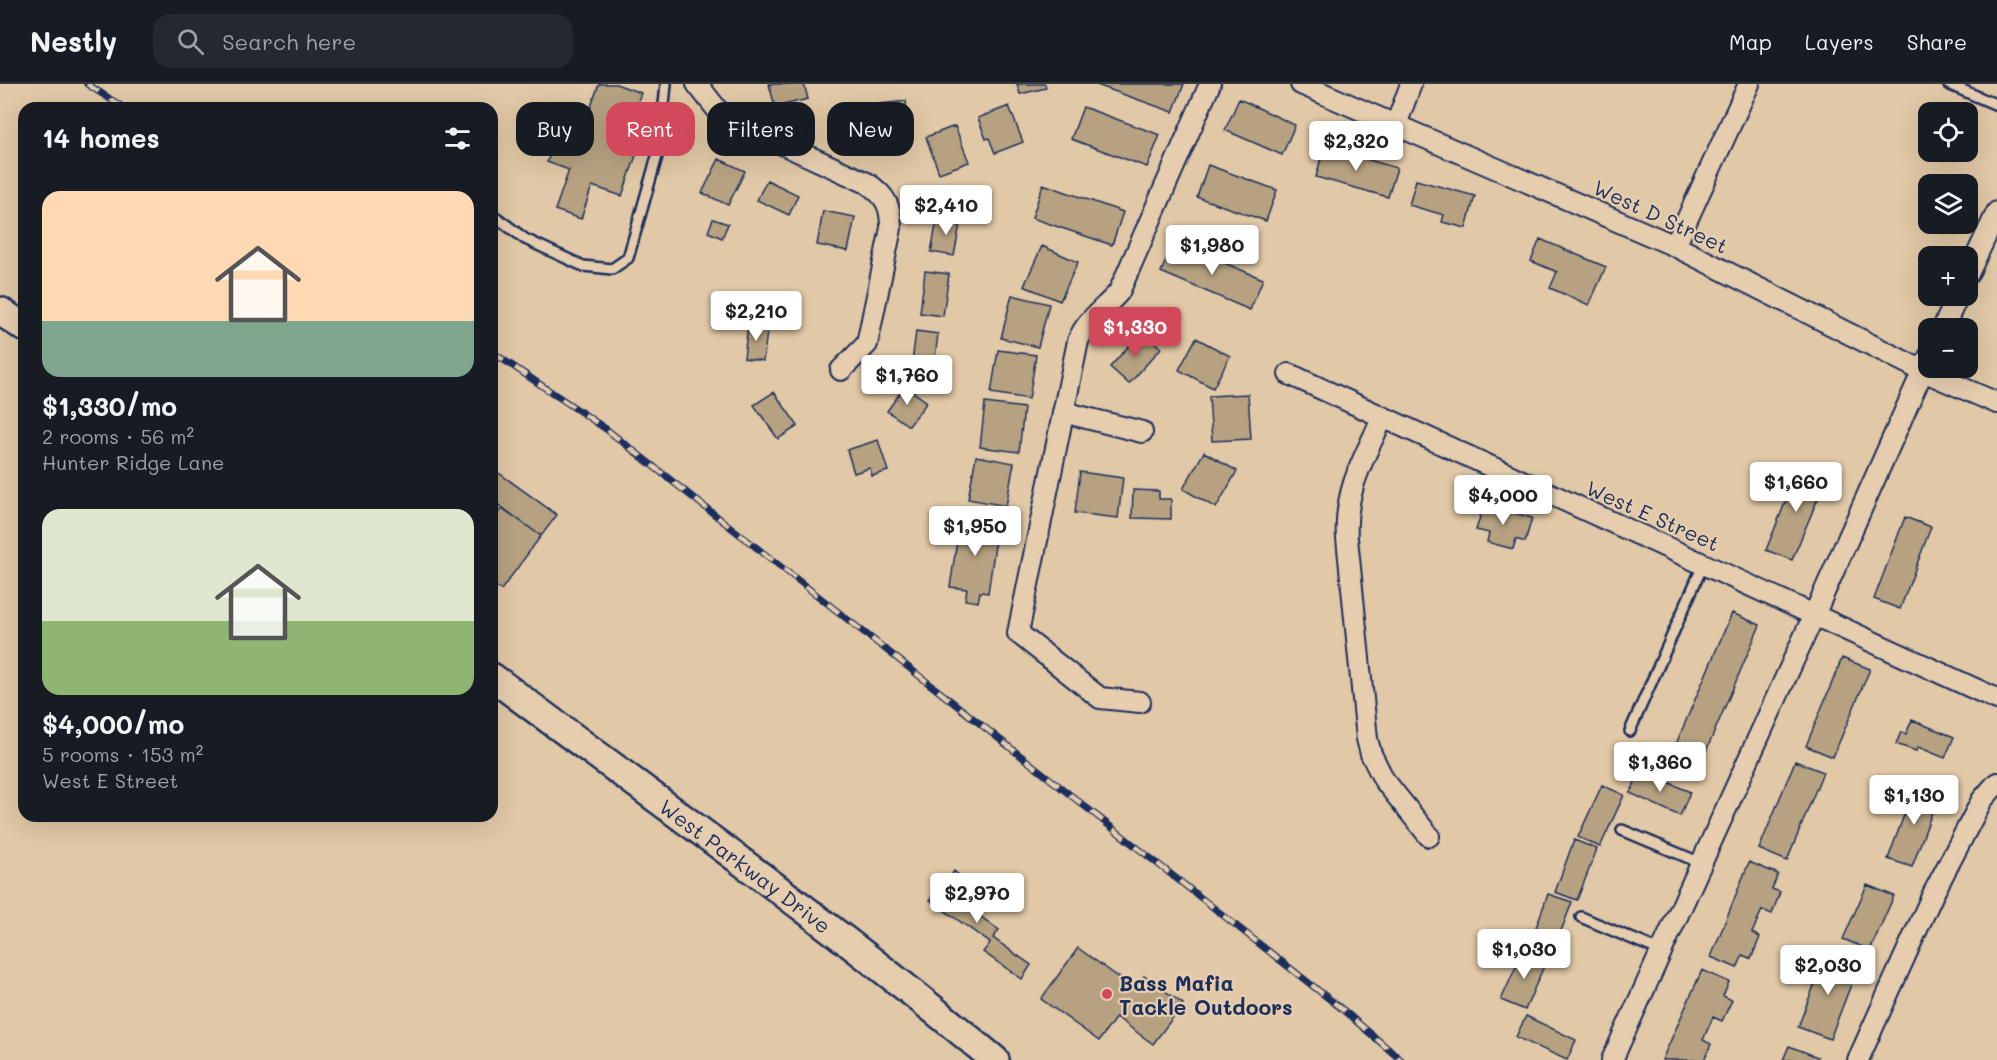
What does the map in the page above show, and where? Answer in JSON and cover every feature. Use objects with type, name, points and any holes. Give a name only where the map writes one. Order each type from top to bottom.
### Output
[{"type":"main road","points":[[0,311],[18,323]]},
{"type":"main road","name":"West Parkway Drive","points":[[498,681],[762,878],[935,1010],[995,1060]]},
{"type":"street","points":[[697,84],[723,117],[867,183],[879,191],[888,204],[891,213],[891,228],[867,344],[841,370]]},
{"type":"street","points":[[1140,702],[1100,698],[1018,633],[1083,329],[1119,292],[1210,84]]},
{"type":"street","name":"West D Street","points":[[1301,84],[1675,246],[1918,360]]},
{"type":"street","points":[[1396,125],[1411,84]]},
{"type":"street","points":[[1675,246],[1749,84]]},
{"type":"street","points":[[1978,253],[1997,212]]},
{"type":"street","name":"West E Street","points":[[1288,374],[1997,699]]},
{"type":"street","points":[[1611,1060],[1815,615],[1920,378]]},
{"type":"street","name":"West D Street","points":[[1951,378],[1997,403]]},
{"type":"street","points":[[1064,412],[1142,432]]},
{"type":"street","points":[[1382,419],[1355,479],[1347,509],[1347,538],[1364,722],[1371,754],[1384,780],[1429,836]]},
{"type":"street","points":[[1858,1060],[1933,894],[1982,800],[1997,783]]},
{"type":"lane","points":[[498,219],[525,239],[583,266],[612,269],[628,258],[660,146],[666,84]]},
{"type":"lane","points":[[1948,84],[1997,105]]},
{"type":"lane","points":[[1630,730],[1703,565]]},
{"type":"lane","points":[[1622,830],[1701,863]]},
{"type":"lane","points":[[1581,917],[1661,951]]},
{"type":"building","points":[[599,84],[616,84],[641,93],[638,102],[606,102],[606,156],[636,156],[622,196],[592,186],[581,219],[555,210],[569,170],[547,162],[549,156],[594,156],[593,102]]},
{"type":"building","points":[[769,84],[804,84],[808,99],[796,102],[774,102]]},
{"type":"building","points":[[1017,84],[1045,84],[1046,88],[1020,94]]},
{"type":"building","points":[[1094,84],[1184,84],[1173,112]]},
{"type":"building","points":[[1239,99],[1295,125],[1282,155],[1225,130]]},
{"type":"building","points":[[1009,106],[1023,142],[995,153],[989,138],[986,139],[978,118]]},
{"type":"building","points":[[1083,107],[1160,135],[1147,167],[1071,139]]},
{"type":"building","points":[[955,126],[969,162],[939,173],[926,137]]},
{"type":"building","points":[[1324,147],[1397,168],[1388,197],[1316,177]]},
{"type":"building","points":[[719,159],[745,171],[728,205],[702,193]]},
{"type":"building","points":[[1208,165],[1277,190],[1266,221],[1197,197]]},
{"type":"building","points":[[767,180],[798,195],[789,215],[757,200]]},
{"type":"building","points":[[1416,180],[1475,196],[1466,228],[1442,222],[1444,215],[1409,205]]},
{"type":"building","points":[[1043,184],[1123,212],[1112,245],[1032,218]]},
{"type":"building","points":[[823,211],[855,217],[848,251],[817,245]]},
{"type":"building","points":[[938,215],[961,219],[954,256],[931,252]]},
{"type":"building","points":[[713,219],[728,224],[722,238],[708,232]]},
{"type":"building","points":[[1540,239],[1606,267],[1589,305],[1550,288],[1557,272],[1531,261]]},
{"type":"building","points":[[1174,242],[1263,279],[1250,310],[1161,272]]},
{"type":"building","points":[[1042,246],[1078,262],[1060,301],[1024,286]]},
{"type":"building","points":[[925,271],[949,274],[943,316],[920,313]]},
{"type":"building","points":[[1012,295],[1049,304],[1038,347],[1001,338]]},
{"type":"building","points":[[748,324],[768,326],[763,361],[744,358]]},
{"type":"building","points":[[916,331],[938,334],[933,374],[911,371]]},
{"type":"building","points":[[1142,331],[1161,348],[1129,384],[1110,367]]},
{"type":"building","points":[[1196,338],[1230,356],[1213,388],[1179,370]]},
{"type":"building","points":[[998,350],[1036,355],[1029,399],[991,393]]},
{"type":"building","points":[[905,386],[927,402],[909,426],[887,411]]},
{"type":"building","points":[[774,392],[798,426],[778,439],[754,405]]},
{"type":"building","points":[[1248,394],[1251,439],[1212,441],[1209,396]]},
{"type":"building","points":[[985,403],[1024,408],[1019,452],[980,447]]},
{"type":"building","points":[[878,440],[888,471],[872,476],[870,468],[854,473],[847,450]]},
{"type":"building","points":[[1204,452],[1237,471],[1216,508],[1183,489]]},
{"type":"building","points":[[976,456],[1014,463],[1006,506],[968,499]]},
{"type":"building","points":[[1800,466],[1827,477],[1792,560],[1766,550]]},
{"type":"building","points":[[498,472],[557,515],[541,536],[498,504]]},
{"type":"building","points":[[1080,472],[1123,478],[1118,518],[1075,513]]},
{"type":"building","points":[[1133,490],[1159,491],[1159,499],[1171,499],[1171,519],[1132,518]]},
{"type":"building","points":[[1484,504],[1532,518],[1525,542],[1516,539],[1513,549],[1487,542],[1489,533],[1476,530]]},
{"type":"building","points":[[502,508],[541,536],[501,590],[498,588],[498,513]]},
{"type":"building","points":[[981,515],[999,518],[988,593],[980,592],[978,602],[965,600],[967,589],[950,587],[960,521],[980,524]]},
{"type":"building","points":[[1905,517],[1931,527],[1900,609],[1874,599]]},
{"type":"building","points":[[1732,613],[1760,625],[1701,763],[1673,751]]},
{"type":"building","points":[[1842,658],[1870,669],[1833,757],[1806,746]]},
{"type":"building","points":[[1912,720],[1954,737],[1945,758],[1918,747],[1916,751],[1896,744],[1901,732],[1906,734]]},
{"type":"building","points":[[1795,761],[1823,772],[1787,861],[1759,849]]},
{"type":"building","points":[[1641,770],[1690,792],[1680,816],[1630,793]]},
{"type":"building","points":[[1602,785],[1624,795],[1600,847],[1578,837]]},
{"type":"building","points":[[1915,785],[1939,793],[1912,867],[1888,859]]},
{"type":"building","points":[[1574,840],[1597,849],[1577,900],[1555,892]]},
{"type":"building","points":[[1749,862],[1778,874],[1772,889],[1780,892],[1772,914],[1762,910],[1752,933],[1760,937],[1751,959],[1743,955],[1737,968],[1711,957]]},
{"type":"building","points":[[954,871],[967,881],[955,898],[999,930],[993,938],[1031,965],[1022,979],[983,952],[990,943],[930,900],[941,880],[945,883]]},
{"type":"building","points":[[1867,885],[1894,896],[1870,950],[1843,939]]},
{"type":"building","points":[[1548,894],[1572,902],[1552,955],[1529,947]]},
{"type":"building","name":"Bass Mafia Tackle Outdoors","points":[[1078,948],[1135,989],[1144,976],[1183,1004],[1153,1044],[1116,1017],[1099,1041],[1041,999]]},
{"type":"building","points":[[1524,949],[1547,959],[1525,1010],[1501,1000]]},
{"type":"building","points":[[1827,952],[1859,964],[1830,1039],[1798,1027]]},
{"type":"building","points":[[1702,970],[1729,982],[1723,996],[1732,1000],[1722,1021],[1713,1017],[1703,1040],[1711,1044],[1704,1060],[1662,1060]]},
{"type":"building","points":[[1526,1016],[1576,1040],[1567,1060],[1516,1037]]},
{"type":"building","points":[[1789,1046],[1818,1057],[1816,1060],[1783,1060]]},
{"type":"railway","points":[[87,84],[115,102]]},
{"type":"railway","points":[[498,356],[606,429],[1342,1009],[1401,1060]]},
{"type":"place","name":"Bass Mafia Tackle Outdoors","points":[[1107,994]]}]
